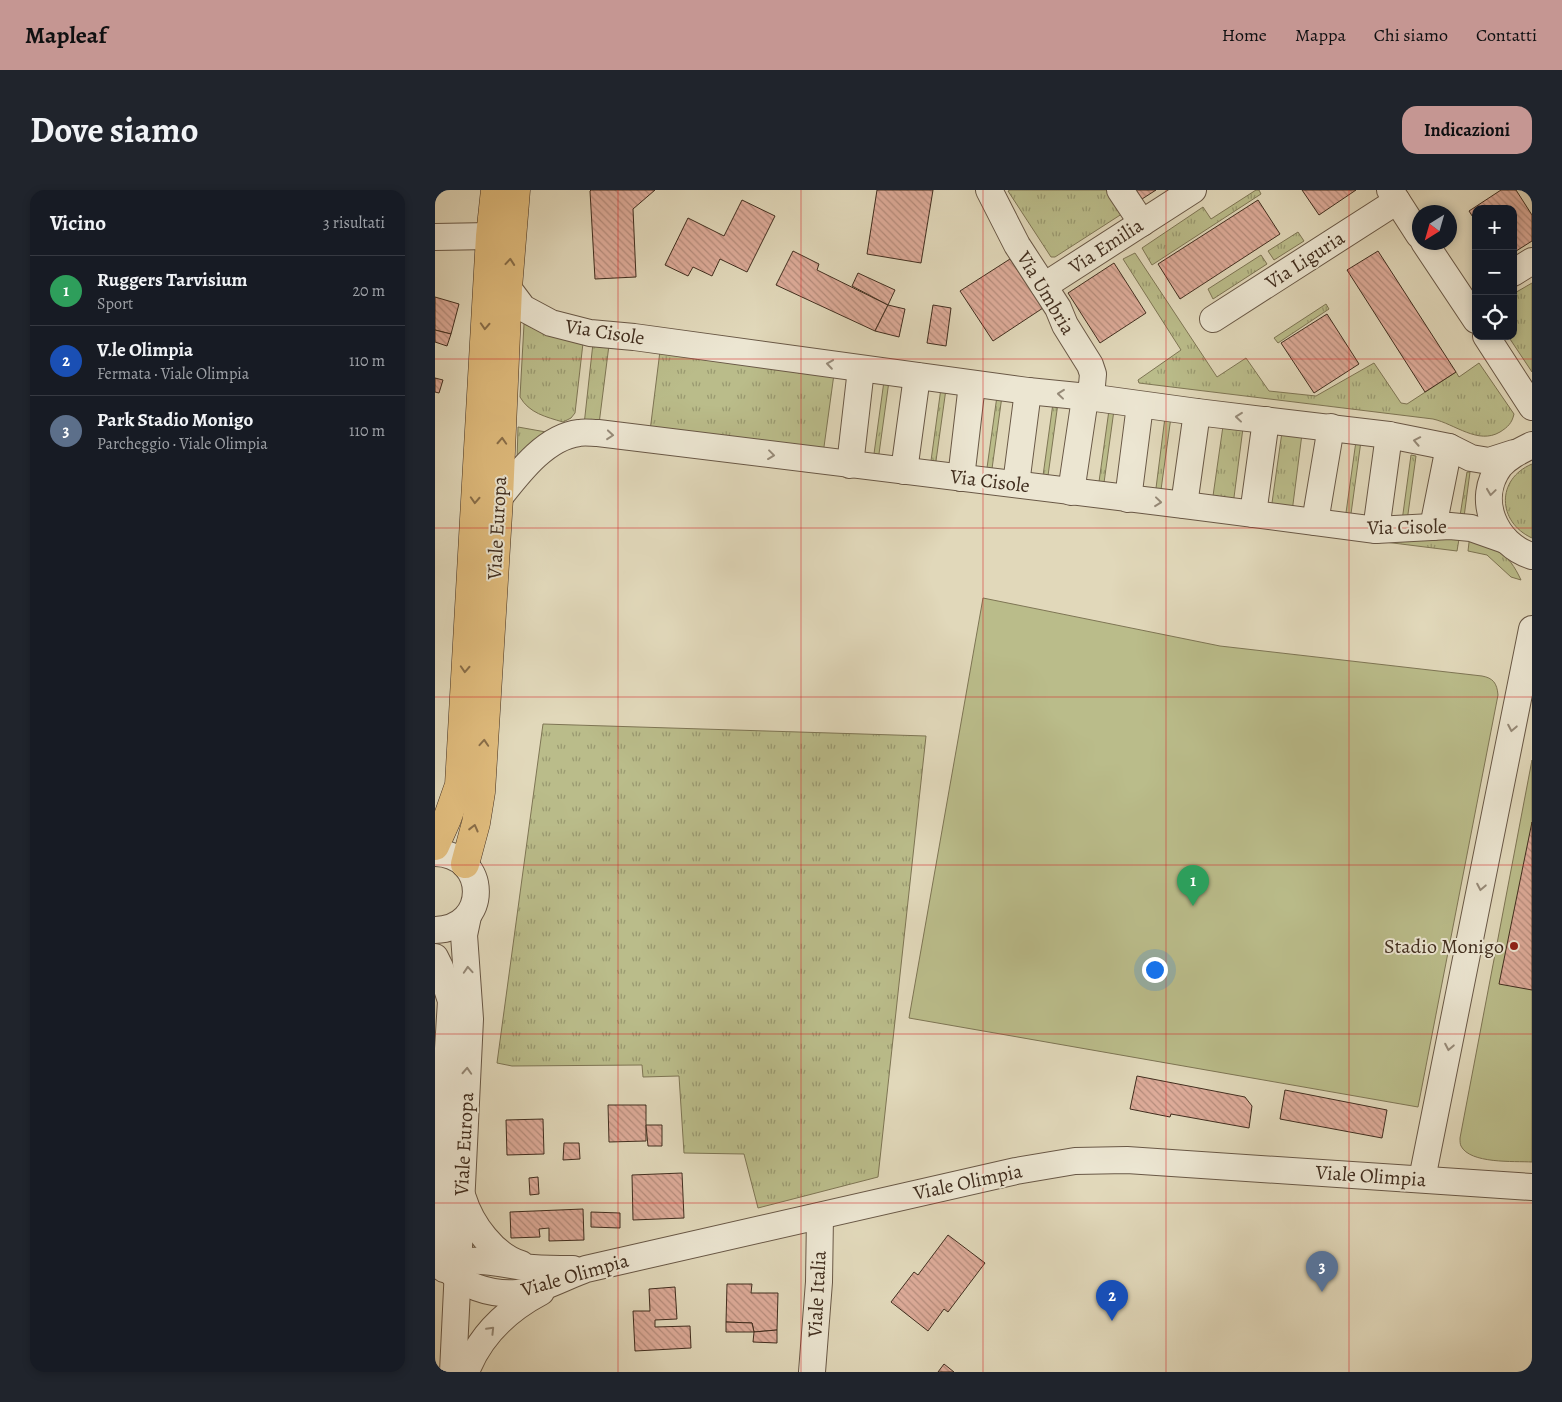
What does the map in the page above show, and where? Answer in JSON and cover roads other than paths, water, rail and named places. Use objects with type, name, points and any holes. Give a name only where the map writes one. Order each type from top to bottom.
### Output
[{"type":"main road","name":"Viale Europa","points":[[435,846],[459,784],[490,236],[495,190]]},
{"type":"main road","name":"Viale Europa","points":[[465,864],[476,823],[481,792],[499,498],[508,288],[516,190]]},
{"type":"street","name":"Via Umbria","points":[[989,190],[1017,245],[1058,308],[1065,326],[1093,374],[1093,385],[1084,405],[1071,492]]},
{"type":"street","points":[[1120,190],[1142,223]]},
{"type":"street","name":"Via Emilia","points":[[1044,286],[1193,190]]},
{"type":"street","name":"Via Liguria","points":[[1213,319],[1393,196],[1412,225]]},
{"type":"street","points":[[435,237],[490,236]]},
{"type":"street","points":[[1430,250],[1472,307]]},
{"type":"street","points":[[1517,270],[1532,261]]},
{"type":"street","name":"Via Cisole","points":[[508,288],[523,308],[551,323],[590,333],[634,337],[972,384],[1389,435],[1449,447],[1471,458],[1489,461],[1523,449]]},
{"type":"street","points":[[1489,340],[1532,407]]},
{"type":"street","points":[[850,465],[861,369]]},
{"type":"street","points":[[904,471],[917,376]]},
{"type":"street","points":[[961,478],[972,384]]},
{"type":"street","points":[[1016,484],[1028,391]]},
{"type":"street","points":[[1127,499],[1140,405]]},
{"type":"street","points":[[1184,505],[1197,412]]},
{"type":"street","points":[[1253,514],[1266,420]]},
{"type":"street","points":[[1315,522],[1331,427]]},
{"type":"street","name":"Via Cisole","points":[[499,498],[530,460],[562,438],[578,433],[623,436],[1376,530],[1450,526],[1471,528],[1522,555]]},
{"type":"street","points":[[1376,530],[1389,435]]},
{"type":"street","points":[[1433,528],[1449,447]]},
{"type":"street","name":"Via Cisole","points":[[1522,555],[1493,524],[1489,504],[1491,484],[1500,467],[1523,449]]},
{"type":"street","points":[[1422,1179],[1532,628]]},
{"type":"street","points":[[435,853],[444,853],[455,857],[465,864]]},
{"type":"street","name":"Viale Europa","points":[[445,1265],[461,1190],[470,1019],[465,936],[468,916],[476,895],[475,884],[465,864]]},
{"type":"street","points":[[435,930],[445,930],[458,925],[468,916]]},
{"type":"street","name":"Viale Europa","points":[[435,957],[441,967],[451,1001],[445,1265],[453,1372]]},
{"type":"street","name":"Viale Olimpia","points":[[445,1265],[477,1288],[517,1293],[537,1288],[586,1269],[989,1177],[1075,1161],[1127,1160],[1532,1187]]},
{"type":"street","points":[[461,1190],[473,1223],[483,1236],[515,1262],[535,1268]]},
{"type":"street","name":"Viale Italia","points":[[812,1372],[819,1282],[820,1216]]},
{"type":"street","points":[[445,1265],[475,1261],[535,1268],[586,1269]]},
{"type":"street","points":[[466,1372],[472,1356],[480,1343],[502,1318],[521,1302],[586,1269]]},
{"type":"place","name":"Ruggers Tarvisium","points":[[1193,906]]},
{"type":"place","name":"Stadio Monigo","points":[[1514,946]]},
{"type":"place","name":"Park Stadio Monigo","points":[[1322,1292]]},
{"type":"place","name":"V.le Olimpia","points":[[1112,1321]]}]
